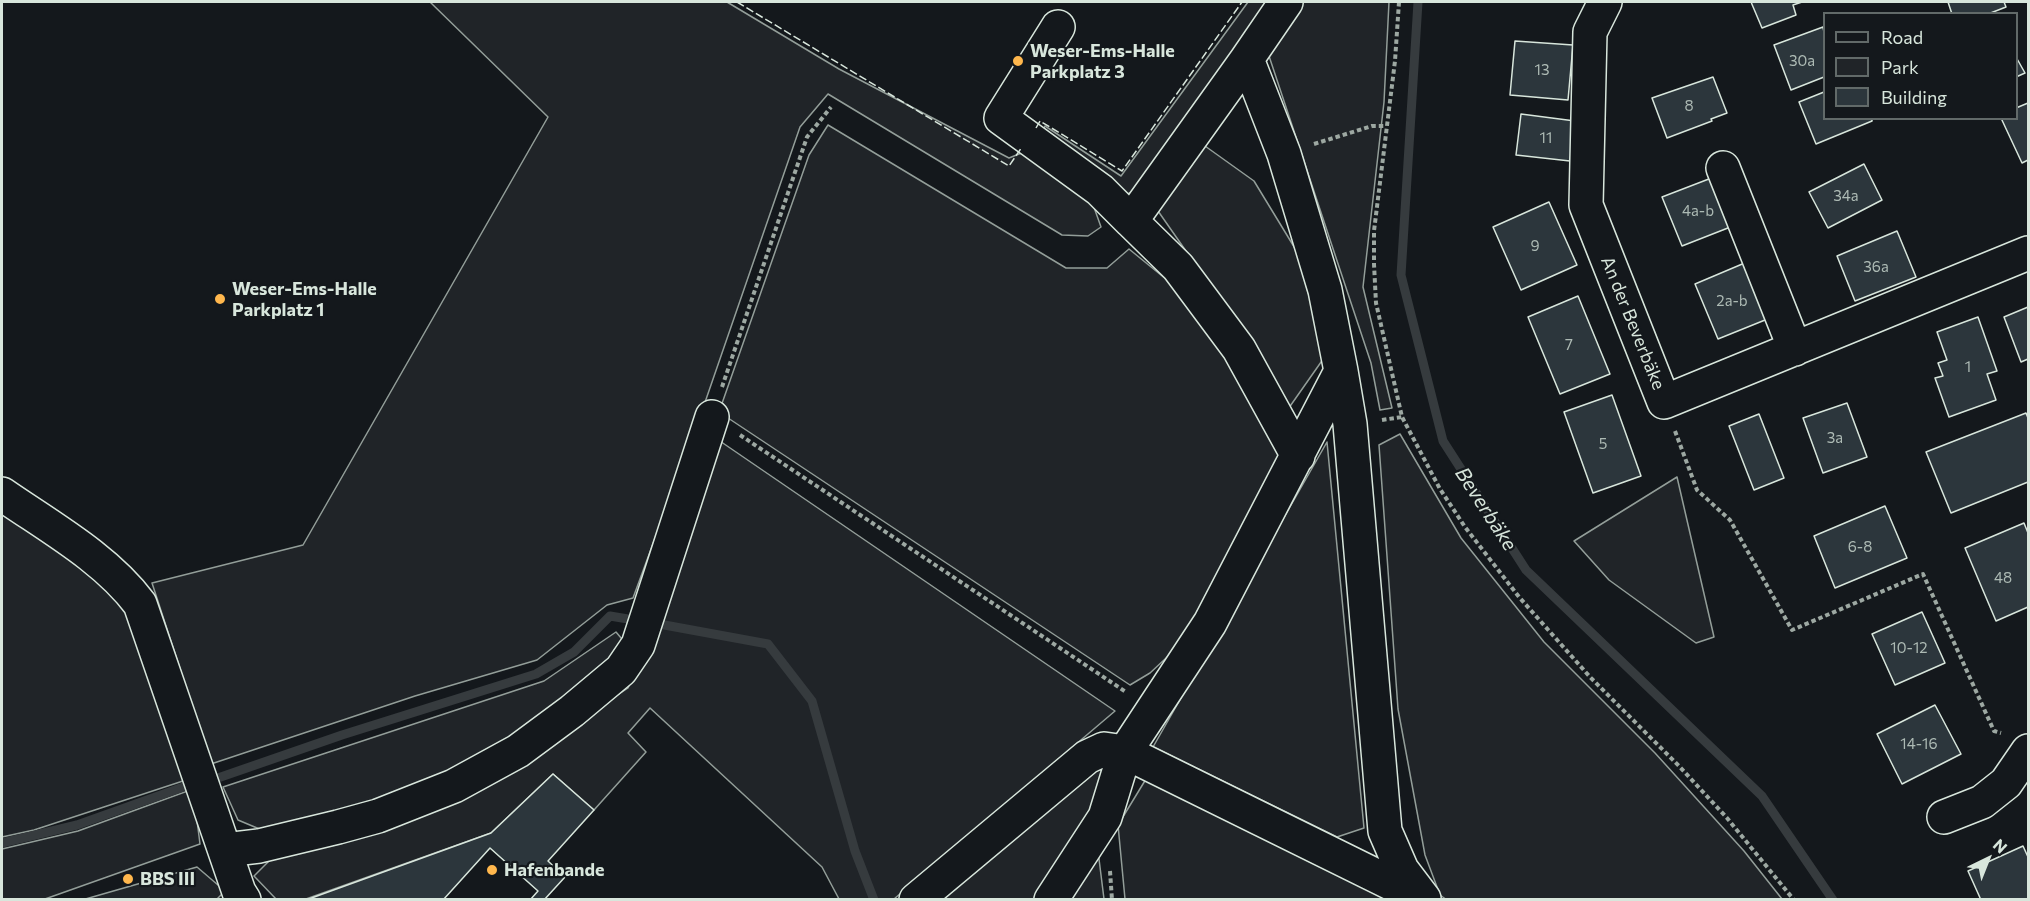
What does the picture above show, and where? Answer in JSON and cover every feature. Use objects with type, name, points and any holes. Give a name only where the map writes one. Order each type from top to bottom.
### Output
[{"type":"street","points":[[1131,221],[1286,2]]},
{"type":"street","name":"An der Beverbäke","points":[[1605,2],[1590,32],[1586,204],[1664,402],[2028,253]]},
{"type":"street","points":[[1058,27],[1001,118],[1100,190],[1178,267],[1239,349],[1298,456]]},
{"type":"street","points":[[1246,60],[1284,154],[1325,290],[1350,424],[1385,831],[1402,870],[1424,899]]},
{"type":"street","points":[[1723,168],[1795,349]]},
{"type":"street","points":[[1051,900],[1105,817],[1125,752],[1210,623],[1341,371]]},
{"type":"street","points":[[225,850],[260,846],[378,816],[454,786],[518,751],[596,693],[621,670],[638,645],[712,417]]},
{"type":"street","points":[[2,494],[94,559],[128,588],[140,604],[239,892],[244,900]]},
{"type":"street","points":[[1944,817],[1982,802],[2006,783],[2022,741]]},
{"type":"street","points":[[916,900],[1087,757],[1104,749],[1125,752],[1424,899]]},
{"type":"path","points":[[1398,2],[1395,61],[1374,231],[1376,303],[1402,417],[1440,489],[1519,597],[1590,677],[1679,766],[1727,818],[1794,900]]},
{"type":"path","points":[[831,107],[807,137],[712,417],[1153,710]]},
{"type":"path","points":[[1284,154],[1372,126],[1386,126]]},
{"type":"path","points":[[1686,462],[1697,490],[1730,520],[1792,630],[1923,574],[1994,731],[2022,741]]},
{"type":"green space","points":[[430,2],[727,2],[839,69],[1009,158],[1029,150],[1090,196],[1101,227],[1088,236],[1062,235],[828,94],[800,127],[702,411],[633,598],[607,605],[537,660],[415,696],[211,764],[152,583],[303,545],[548,117]]},
{"type":"green space","points":[[1248,2],[1272,2],[1137,192],[1125,194],[1043,130],[1045,126],[1121,176]]},
{"type":"green space","points":[[1303,2],[1389,2],[1384,102],[1363,287],[1392,408],[1380,410],[1371,363],[1269,56]]},
{"type":"green space","points":[[828,125],[1066,268],[1107,268],[1129,249],[1172,284],[1206,322],[1281,450],[1192,634],[1150,673],[1130,685],[719,412],[809,155]]},
{"type":"green space","points":[[1205,146],[1254,181],[1296,250],[1326,355],[1286,412],[1244,334],[1158,211]]},
{"type":"green space","points":[[1400,434],[1461,538],[1544,642],[1655,753],[1744,851],[1782,899],[1447,900],[1440,895],[1425,855],[1398,709],[1379,445]]},
{"type":"green space","points":[[714,437],[1115,711],[894,899],[839,899],[822,867],[650,708],[628,733],[646,752],[594,810],[553,774],[491,833],[306,899],[276,899],[254,876],[276,854],[537,749],[628,688],[664,607]]},
{"type":"green space","points":[[1327,442],[1364,828],[1337,837],[1153,747]]},
{"type":"green space","points":[[1677,477],[1714,637],[1696,643],[1609,580],[1574,541]]},
{"type":"green space","points":[[2,507],[97,572],[129,606],[189,779],[34,830],[2,837]]},
{"type":"green space","points":[[616,632],[627,645],[572,700],[432,789],[269,833],[238,820],[223,787],[544,681]]},
{"type":"green space","points":[[1103,764],[1098,806],[1037,899],[938,900]]},
{"type":"green space","points":[[1146,779],[1393,899],[1125,899],[1118,825]]},
{"type":"green space","points":[[193,789],[200,844],[45,899],[2,899],[2,849],[78,831]]},
{"type":"green space","points":[[1098,851],[1104,899],[1068,899]]},
{"type":"green space","points":[[197,867],[225,891],[217,899],[82,900]]},
{"type":"building","points":[[1751,2],[1802,2],[1793,5],[1796,15],[1762,28]]},
{"type":"building","points":[[1948,2],[2004,2],[2006,7],[1993,12],[1951,12]]},
{"type":"building","points":[[1823,27],[1823,77],[1791,90],[1774,45]]},
{"type":"building","points":[[1515,41],[1573,45],[1568,100],[1510,95]]},
{"type":"building","points":[[2018,61],[2025,73],[2018,76]]},
{"type":"building","points":[[1713,77],[1727,113],[1667,138],[1652,98]]},
{"type":"building","points":[[1823,92],[1823,120],[1872,121],[1816,144],[1799,102]]},
{"type":"building","points":[[2028,103],[2028,160],[2022,163],[2002,120],[2018,120],[2018,107]]},
{"type":"building","points":[[1521,114],[1575,121],[1570,161],[1516,155]]},
{"type":"building","points":[[1864,164],[1882,200],[1828,228],[1809,192]]},
{"type":"building","points":[[1714,177],[1733,226],[1682,246],[1662,197]]},
{"type":"building","points":[[1549,202],[1577,265],[1521,290],[1493,227]]},
{"type":"building","points":[[1897,231],[1916,277],[1855,301],[1837,256]]},
{"type":"building","points":[[1747,262],[1770,318],[1718,339],[1695,284]]},
{"type":"building","points":[[1578,296],[1610,374],[1560,394],[1528,317]]},
{"type":"building","points":[[2028,307],[2028,359],[2021,362],[2004,317]]},
{"type":"building","points":[[1978,317],[1997,371],[1987,374],[1996,400],[1949,417],[1935,378],[1943,376],[1938,363],[1947,360],[1937,332]]},
{"type":"building","points":[[1612,395],[1641,476],[1593,493],[1564,412]]},
{"type":"building","points":[[1847,403],[1867,457],[1823,473],[1803,418]]},
{"type":"building","points":[[2026,413],[2028,418],[2028,482],[1951,513],[1926,452]]},
{"type":"building","points":[[1759,414],[1784,478],[1754,490],[1729,426]]},
{"type":"building","points":[[1885,506],[1907,558],[1835,588],[1814,536]]},
{"type":"building","points":[[2024,523],[2028,533],[2028,607],[1996,621],[1965,548]]},
{"type":"building","points":[[1922,612],[1945,663],[1895,685],[1872,634]]},
{"type":"building","points":[[1935,705],[1961,754],[1902,784],[1877,734]]},
{"type":"building","name":"Hafenbande","points":[[553,774],[594,810],[548,861],[565,877],[544,900],[306,900],[491,833]]},
{"type":"building","points":[[2023,846],[2028,857],[2028,900],[1981,900],[1968,871]]},
{"type":"building","name":"Hafenbande","points":[[490,848],[538,891],[530,900],[443,900]]},
{"type":"waterway","name":"Beverbäke","points":[[1418,2],[1401,275],[1443,441],[1526,570],[1762,796],[1833,900]]},
{"type":"waterway","points":[[215,779],[342,735],[536,674],[574,652],[610,616],[634,620]]},
{"type":"waterway","points":[[659,624],[768,644],[812,701],[855,851],[874,900]]},
{"type":"waterway","points":[[2,843],[77,825],[189,785]]},
{"type":"fence","points":[[737,2],[1009,166],[1022,147]]},
{"type":"fence","points":[[1036,128],[1040,121],[1122,171],[1242,2]]},
{"type":"place","name":"Weser-Ems-Halle Parkplatz 3","points":[[1018,61]]},
{"type":"place","name":"Weser-Ems-Halle Parkplatz 1","points":[[220,299]]},
{"type":"place","name":"Hafenbande","points":[[492,870]]},
{"type":"place","name":"BBS III","points":[[128,879]]}]
